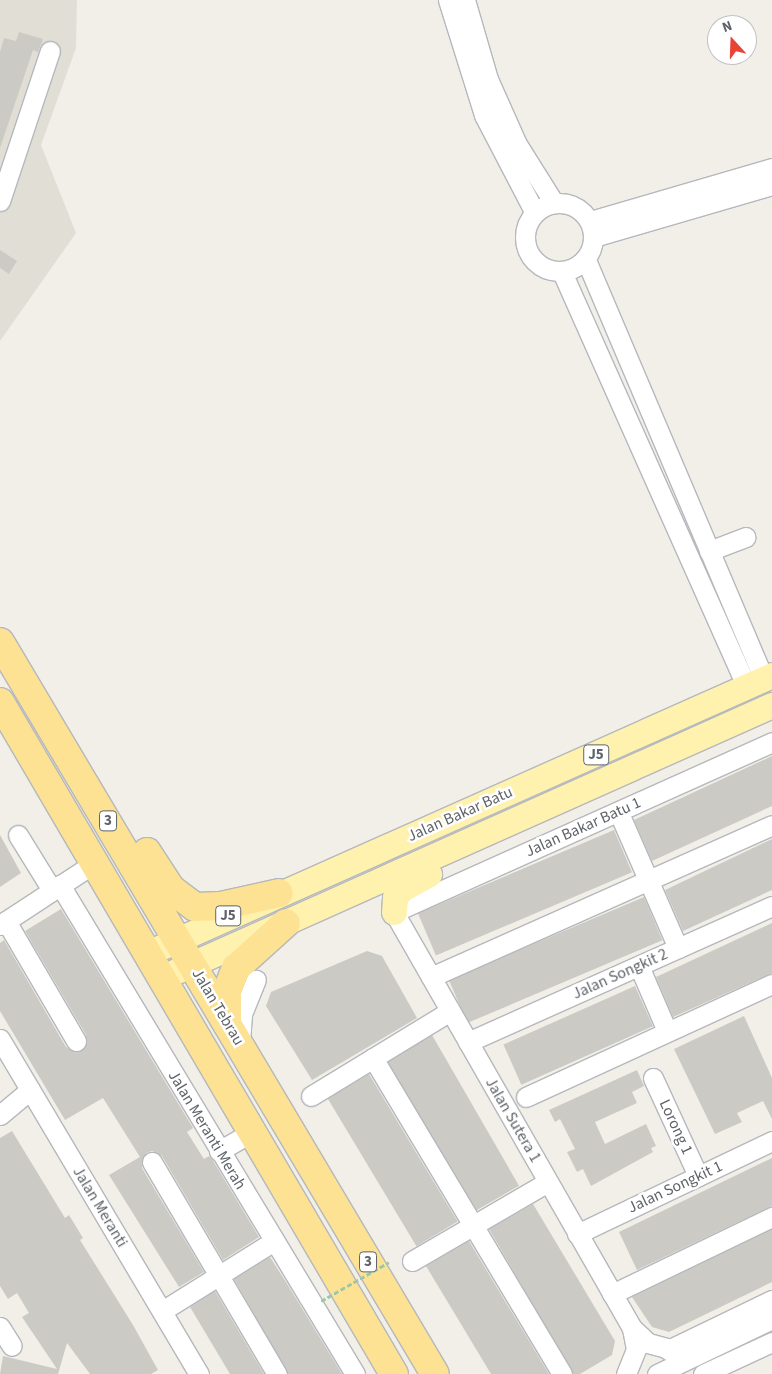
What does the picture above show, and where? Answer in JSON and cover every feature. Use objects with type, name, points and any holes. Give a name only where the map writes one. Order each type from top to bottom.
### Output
[{"type":"highway","name":"Jalan Tebrau","points":[[0,642],[435,1374]]},
{"type":"highway","name":"Jalan Tebrau","points":[[0,702],[96,862],[394,1374]]},
{"type":"highway","points":[[37,703],[99,774],[160,875],[186,902],[204,909],[279,893]]},
{"type":"highway","points":[[234,1034],[227,992],[236,968],[286,923]]},
{"type":"main road","name":"Jalan Bakar Batu","points":[[163,978],[538,811],[764,688]]},
{"type":"main road","name":"Jalan Bakar Batu","points":[[148,953],[279,893],[764,688]]},
{"type":"main road","points":[[394,912],[395,897],[402,889],[447,863],[461,846]]},
{"type":"street","points":[[448,0],[465,62],[484,114],[535,213]]},
{"type":"street","points":[[466,0],[492,87],[517,144],[554,203]]},
{"type":"street","points":[[0,201],[50,51]]},
{"type":"street","points":[[592,229],[772,168]]},
{"type":"street","points":[[592,229],[772,185]]},
{"type":"street","points":[[586,260],[562,272],[539,266],[526,246],[525,234],[535,213],[554,203],[574,206],[592,229],[586,260],[764,688]]},
{"type":"street","points":[[562,272],[764,688]]},
{"type":"street","points":[[709,552],[745,537]]},
{"type":"street","name":"Jalan Bakar Batu 1","points":[[394,912],[772,742]]},
{"type":"street","points":[[622,820],[678,948]]},
{"type":"street","points":[[431,977],[772,826]]},
{"type":"street","name":"Jalan Meranti Merah","points":[[18,835],[56,887],[355,1374]]},
{"type":"street","points":[[76,1041],[3,923],[96,862]]},
{"type":"street","name":"Jalan Songkit 2","points":[[468,1042],[772,906]]},
{"type":"street","name":"Jalan Sutera 1","points":[[394,912],[632,1328],[648,1343],[668,1350],[703,1351]]},
{"type":"street","points":[[639,966],[667,1031]]},
{"type":"street","points":[[234,1034],[256,980]]},
{"type":"street","points":[[526,1097],[772,984]]},
{"type":"street","points":[[310,1096],[450,1011]]},
{"type":"street","name":"Jalan Meranti","points":[[0,1039],[162,1310],[197,1373]]},
{"type":"street","points":[[374,1058],[562,1374]]},
{"type":"street","name":"Lorong 1","points":[[653,1078],[698,1176]]},
{"type":"street","points":[[0,1115],[30,1090]]},
{"type":"street","points":[[219,1150],[252,1132]]},
{"type":"street","name":"Jalan Songkit 1","points":[[578,1234],[772,1141]]},
{"type":"street","points":[[152,1162],[277,1374]]},
{"type":"street","points":[[412,1262],[548,1182]]},
{"type":"street","points":[[612,1294],[772,1217]]},
{"type":"street","points":[[162,1310],[274,1241]]},
{"type":"street","points":[[668,1350],[772,1300]]},
{"type":"street","points":[[657,1374],[772,1319]]},
{"type":"street","points":[[0,1326],[12,1346]]},
{"type":"street","name":"Jalan Sutera 1","points":[[626,1374],[636,1349],[632,1328]]},
{"type":"street","points":[[703,1374],[772,1342]]},
{"type":"street","points":[[691,1374],[703,1351]]},
{"type":"path","points":[[322,1301],[390,1262]]},
{"type":"shaded area","points":[[0,0],[77,0],[76,48],[41,145],[76,233],[0,341]]},
{"type":"building","points":[[19,32],[43,39],[38,52],[33,50],[0,148],[0,52],[4,38],[16,41]]},
{"type":"building","points":[[0,250],[17,261],[9,274],[0,268]]},
{"type":"building","points":[[772,756],[772,806],[652,861],[634,820]]},
{"type":"building","points":[[614,830],[632,872],[436,956],[418,913]]},
{"type":"building","points":[[0,835],[21,873],[0,887]]},
{"type":"building","points":[[772,839],[772,890],[683,931],[665,890]]},
{"type":"building","points":[[644,897],[662,940],[467,1023],[449,980]]},
{"type":"building","points":[[61,909],[193,1128],[187,1132],[204,1159],[209,1156],[212,1159],[259,1237],[223,1260],[162,1156],[152,1151],[146,1153],[142,1168],[204,1272],[179,1287],[109,1175],[140,1157],[103,1098],[65,1120],[0,1011],[0,943],[4,940],[66,1047],[76,1052],[85,1047],[86,1035],[25,931]]},
{"type":"building","points":[[772,923],[772,973],[673,1017],[656,977]]},
{"type":"building","points":[[367,951],[382,956],[417,1018],[312,1080],[266,1006],[271,992]]},
{"type":"building","points":[[635,986],[653,1026],[521,1085],[503,1045]]},
{"type":"building","points":[[744,1016],[772,1078],[772,1119],[763,1101],[737,1113],[742,1122],[715,1134],[674,1049]]},
{"type":"building","points":[[432,1035],[519,1186],[474,1212],[387,1061]]},
{"type":"building","points":[[637,1070],[644,1086],[632,1092],[637,1103],[595,1122],[605,1144],[646,1124],[656,1146],[651,1148],[653,1152],[591,1186],[583,1169],[577,1172],[567,1152],[575,1149],[560,1119],[555,1122],[549,1110]]},
{"type":"building","points":[[369,1074],[458,1221],[416,1246],[328,1099]]},
{"type":"building","points":[[12,1131],[65,1218],[69,1215],[83,1238],[80,1240],[133,1325],[158,1370],[151,1374],[90,1374],[67,1343],[58,1374],[0,1374],[3,1356],[57,1369],[22,1317],[29,1313],[17,1293],[8,1299],[0,1286],[0,1138]]},
{"type":"building","points":[[772,1158],[772,1206],[637,1270],[619,1232]]},
{"type":"building","points":[[533,1204],[615,1341],[612,1355],[580,1374],[573,1374],[489,1229]]},
{"type":"building","points":[[772,1229],[772,1282],[669,1332],[652,1327],[632,1297]]},
{"type":"building","points":[[469,1241],[549,1374],[491,1374],[426,1266]]},
{"type":"building","points":[[270,1257],[342,1374],[288,1374],[234,1279]]},
{"type":"building","points":[[215,1291],[264,1374],[230,1374],[190,1307]]}]
